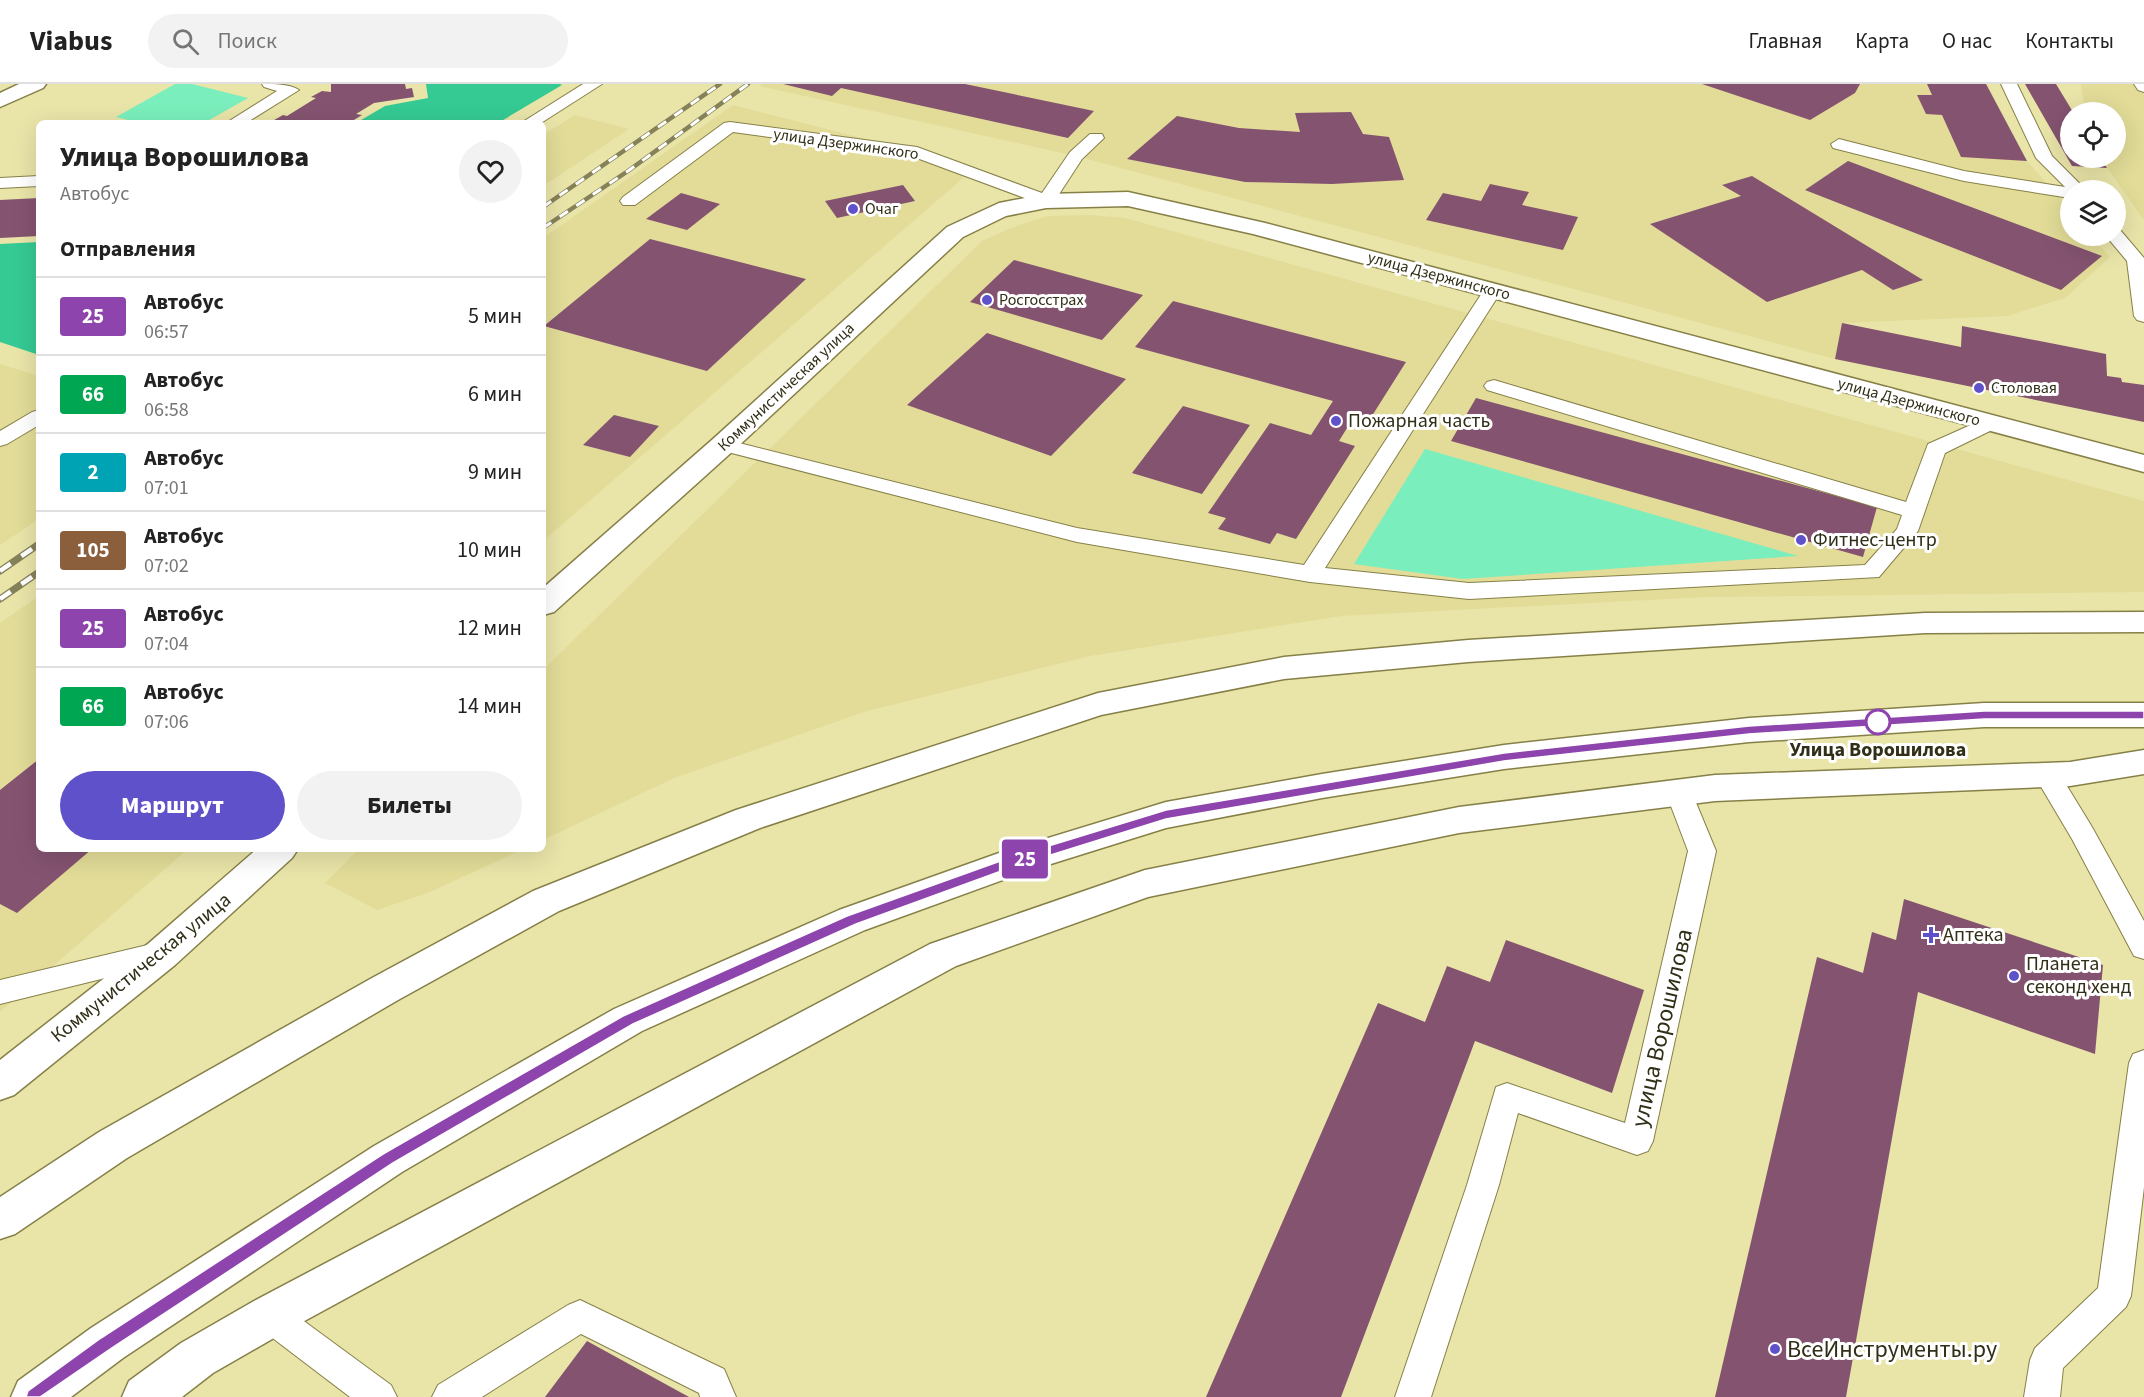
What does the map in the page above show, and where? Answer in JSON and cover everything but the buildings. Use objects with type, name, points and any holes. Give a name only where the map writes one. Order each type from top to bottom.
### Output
[{"type":"main road","points":[[0,100],[36,84]]},
{"type":"main road","name":"улица Дзержинского","points":[[1046,201],[1128,199],[1257,228],[2144,464]]},
{"type":"main road","name":"Коммунистическая улица","points":[[546,602],[723,445],[955,232],[999,210],[1046,201]]},
{"type":"main road","points":[[0,1220],[113,1145],[385,988],[546,901],[748,819],[1098,704],[1284,668],[1468,651],[1925,622],[2144,622]]},
{"type":"main road","points":[[34,1397],[107,1343],[388,1159],[628,1020],[852,920],[1011,863],[1166,815],[1504,757],[1749,730],[1984,715],[2144,715]]},
{"type":"main road","points":[[145,1397],[197,1358],[270,1316],[943,955],[1145,884],[1459,820],[1714,788],[2047,775],[2093,772],[2144,762]]},
{"type":"main road","name":"Коммунистическая улица","points":[[0,1083],[162,954],[277,852]]},
{"type":"lane","points":[[239,120],[291,90],[270,84]]},
{"type":"lane","points":[[534,120],[594,84]]},
{"type":"lane","points":[[2009,84],[2045,158],[2068,180]]},
{"type":"lane","name":"улица Дзержинского","points":[[629,201],[730,127],[917,152],[1046,201]]},
{"type":"lane","points":[[1046,201],[1076,156],[1096,138]]},
{"type":"lane","points":[[1839,144],[1964,176],[2060,191]]},
{"type":"lane","points":[[0,183],[36,181]]},
{"type":"lane","points":[[2124,246],[2136,261],[2144,316]]},
{"type":"lane","points":[[1310,574],[1493,290]]},
{"type":"lane","points":[[1494,386],[1914,511]]},
{"type":"lane","points":[[0,440],[36,418]]},
{"type":"lane","points":[[723,445],[1077,535],[1310,574],[1469,591],[1871,572],[1907,531],[1936,449],[1989,424]]},
{"type":"lane","points":[[2047,775],[2083,834],[2144,948]]},
{"type":"lane","name":"улица Ворошилова","points":[[1413,1397],[1484,1185],[1507,1096],[1637,1141],[1702,851],[1679,793]]},
{"type":"lane","points":[[0,992],[162,954]]},
{"type":"lane","points":[[2042,1397],[2047,1360],[2114,1296],[2144,1063]]},
{"type":"lane","points":[[270,1316],[379,1397]]},
{"type":"lane","points":[[450,1397],[580,1316],[712,1382],[718,1397]]},
{"type":"shaded area","points":[[762,84],[1987,84],[2027,161],[2060,199],[2060,246],[2100,246],[2110,257],[2065,298],[2007,316],[1842,323],[1835,359],[1076,156],[760,86]]},
{"type":"shaded area","points":[[2081,84],[2144,84],[2144,220],[2126,195],[2126,180],[2116,180],[2107,168],[2126,168],[2126,102],[2084,102]]},
{"type":"shaded area","points":[[733,105],[976,167],[546,538],[546,236]]},
{"type":"shaded area","points":[[575,115],[629,129],[546,184],[546,133]]},
{"type":"shaded area","points":[[1090,215],[1125,218],[2144,501],[2144,592],[1706,597],[1341,616],[1090,656],[867,711],[674,778],[546,839],[546,667],[982,241],[1047,216]]},
{"type":"shaded area","points":[[0,364],[36,375],[36,521],[0,545]]},
{"type":"shaded area","points":[[36,598],[36,852],[185,852],[0,1012],[0,623]]},
{"type":"shaded area","points":[[356,852],[517,852],[430,892],[377,910],[325,883]]},
{"type":"green space","points":[[175,84],[192,84],[248,98],[209,120],[128,120],[116,117]]},
{"type":"green space","points":[[426,84],[562,85],[503,120],[361,120],[385,106],[428,98]]},
{"type":"green space","points":[[36,242],[36,354],[0,342],[0,244]]},
{"type":"green space","points":[[1425,449],[1798,556],[1463,579],[1354,564]]},
{"type":"railway","points":[[546,205],[720,84]]},
{"type":"railway","points":[[546,226],[628,171],[748,84]]},
{"type":"railway","points":[[0,571],[36,546]]},
{"type":"railway","points":[[0,599],[36,574]]},
{"type":"bus line","name":"25","points":[[34,1397],[107,1343],[388,1159],[628,1020],[852,920],[1011,863],[1166,815],[1322,786],[1504,757],[1749,730],[1984,715],[2144,715]]},
{"type":"place","name":"Очаг","points":[[853,209]]},
{"type":"place","name":"Росгосстрах","points":[[987,300]]},
{"type":"place","name":"Столовая","points":[[1979,388]]},
{"type":"place","name":"Пожарная часть","points":[[1336,421]]},
{"type":"place","name":"Фитнес-центр","points":[[1801,540]]},
{"type":"place","name":"Улица Ворошилова","points":[[1878,722]]},
{"type":"place","name":"Аптека","points":[[1931,935]]},
{"type":"place","name":"Планета секонд хенд","points":[[2014,976]]},
{"type":"place","name":"ВсеИнструменты.ру","points":[[1775,1349]]}]
